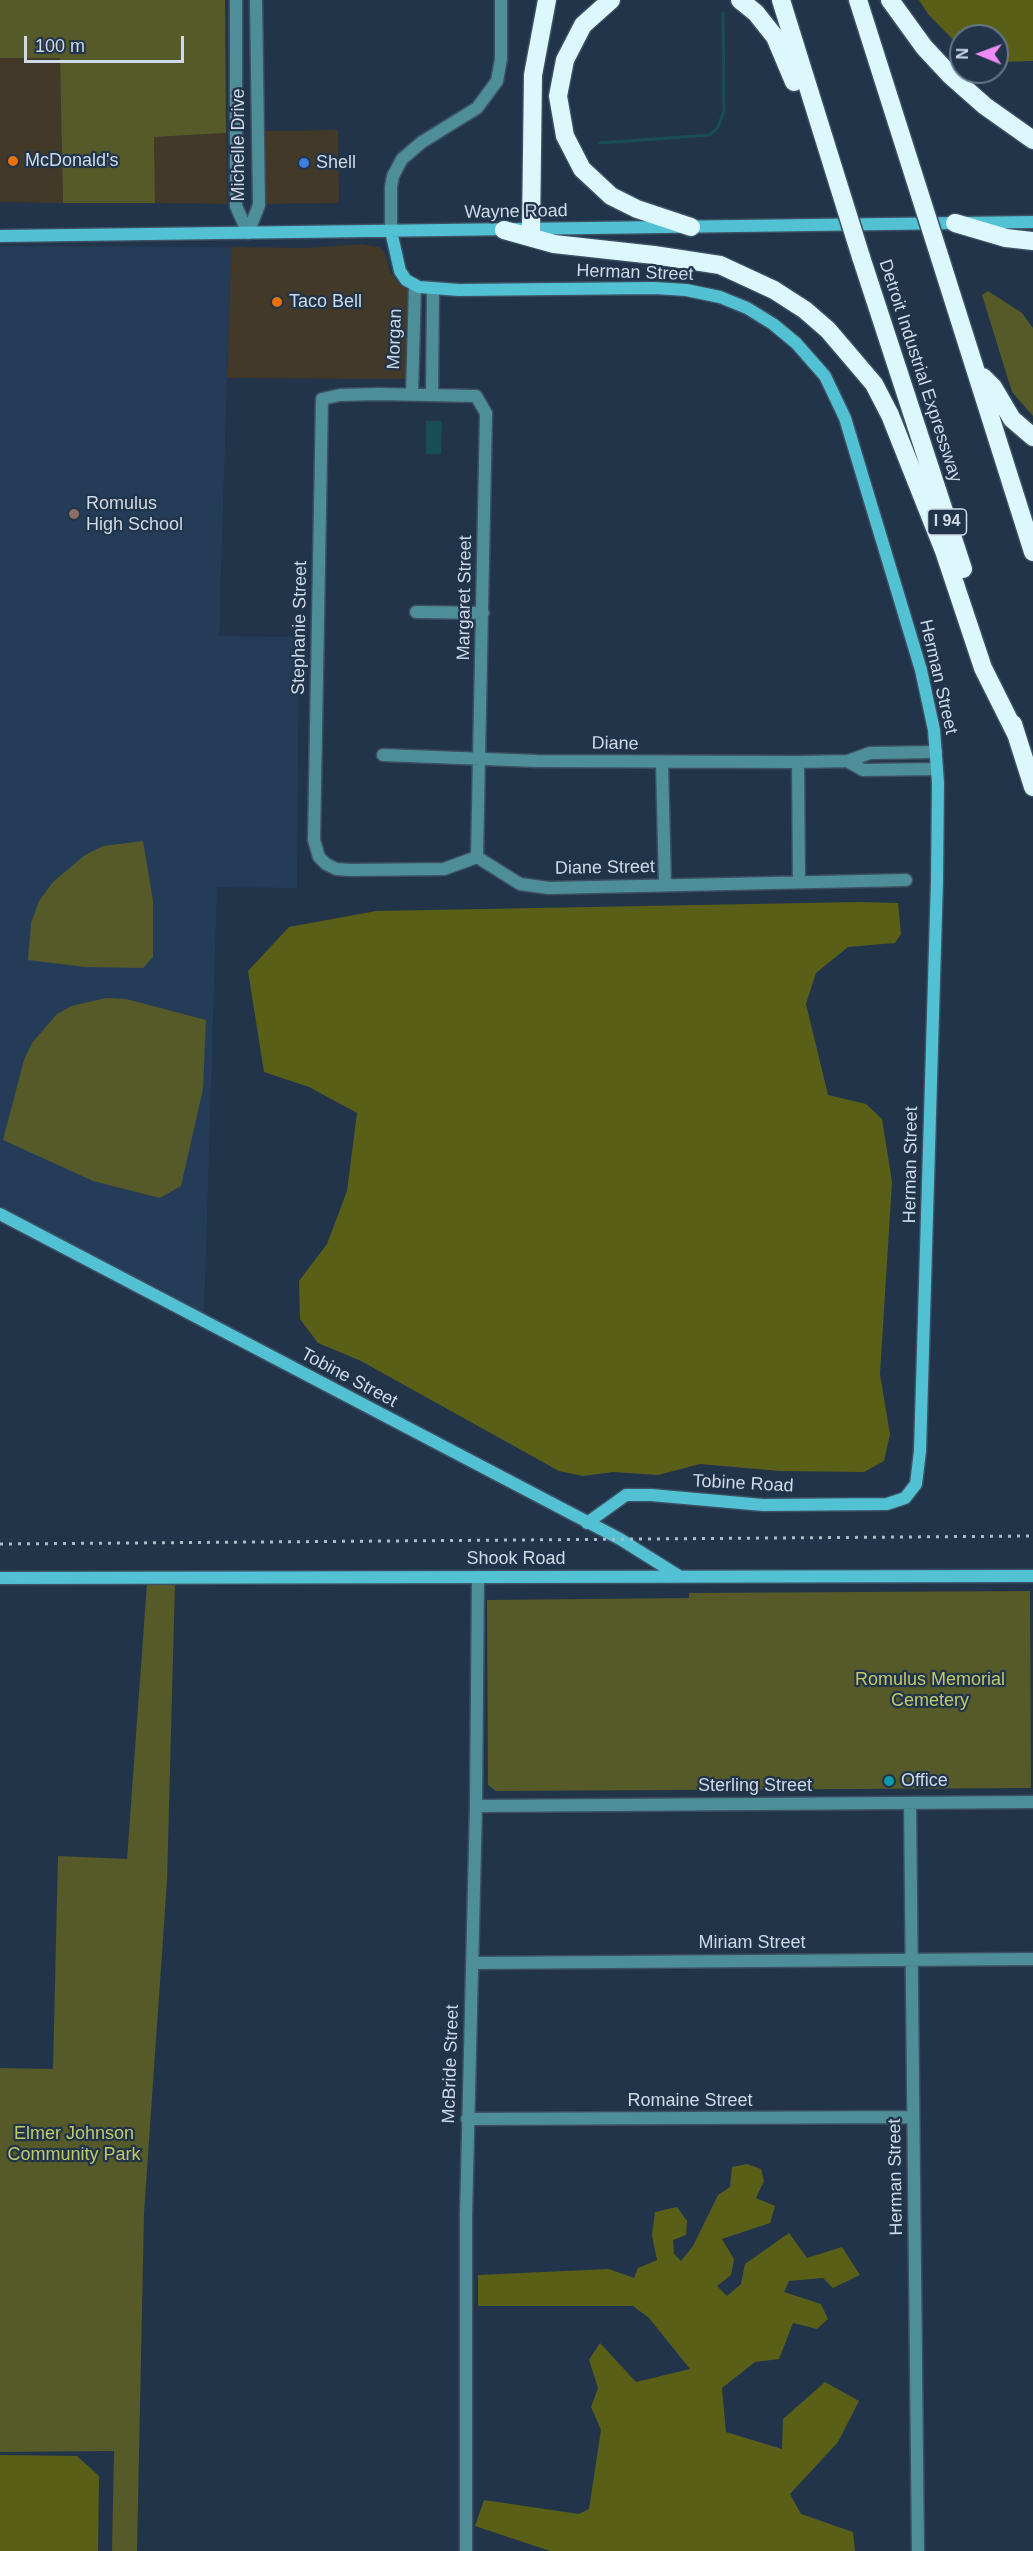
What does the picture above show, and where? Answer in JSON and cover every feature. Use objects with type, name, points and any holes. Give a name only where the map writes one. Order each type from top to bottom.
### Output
[{"type":"highway","points":[[531,230],[533,75],[547,0]]},
{"type":"highway","points":[[611,0],[583,25],[565,60],[558,96],[565,136],[582,169],[611,196],[637,209],[692,227]]},
{"type":"highway","points":[[740,0],[764,22],[783,50],[809,126],[830,162]]},
{"type":"highway","name":"Detroit Industrial Expressway","points":[[781,0],[830,162],[1033,787]]},
{"type":"highway","points":[[858,0],[1033,552]]},
{"type":"highway","points":[[890,0],[924,47],[951,76],[985,106],[1033,140]]},
{"type":"highway","points":[[955,223],[1006,238],[1033,241]]},
{"type":"highway","points":[[504,230],[554,244],[720,265],[774,290],[805,310],[828,330],[874,384],[890,415],[944,551],[983,668],[1016,734]]},
{"type":"highway","points":[[976,371],[993,387],[1012,419],[1033,437]]},
{"type":"street","name":"Michelle Drive","points":[[236,0],[236,206],[248,233]]},
{"type":"street","name":"Michelle Drive","points":[[248,233],[259,205],[256,0]]},
{"type":"street","points":[[415,286],[406,280],[400,271],[391,231],[393,176],[402,159],[422,142],[477,108],[496,81],[501,59],[501,0]]},
{"type":"street","name":"Wayne Road","points":[[0,236],[1033,222]]},
{"type":"street","name":"Herman Street","points":[[415,286],[433,289],[654,288],[686,290],[720,297],[747,308],[796,343],[825,376],[845,418],[921,670],[938,769],[937,880],[921,1441],[918,1481],[905,1498]]},
{"type":"street","name":"Morgan","points":[[415,286],[422,394]]},
{"type":"street","name":"Morgan","points":[[422,394],[433,289]]},
{"type":"street","name":"Stephanie Street","points":[[422,394],[340,395],[322,399],[314,840],[319,857],[336,869],[394,871],[444,869],[477,857]]},
{"type":"street","name":"Margaret Street","points":[[422,394],[476,396],[486,413],[477,857]]},
{"type":"street","points":[[416,612],[483,613]]},
{"type":"street","name":"Diane","points":[[383,754],[478,759],[798,762],[848,761],[870,753],[936,752]]},
{"type":"street","name":"Diane","points":[[848,761],[863,770],[938,769]]},
{"type":"street","points":[[662,762],[665,885]]},
{"type":"street","points":[[798,762],[799,882]]},
{"type":"street","name":"Diane Street","points":[[477,857],[519,884],[532,887],[906,880]]},
{"type":"street","name":"Tobine Street","points":[[0,1214],[620,1539],[680,1577]]},
{"type":"street","name":"Tobine Road","points":[[587,1523],[626,1495],[651,1495],[763,1505],[887,1504],[905,1498]]},
{"type":"street","name":"Shook Road","points":[[0,1578],[1033,1576]]},
{"type":"street","name":"McBride Street","points":[[466,2551],[467,2119],[476,1806],[478,1577]]},
{"type":"street","name":"Sterling Street","points":[[476,1806],[1033,1802]]},
{"type":"street","name":"Herman Street","points":[[910,1803],[918,2551]]},
{"type":"street","name":"Miriam Street","points":[[472,1964],[1033,1959]]},
{"type":"street","name":"Romaine Street","points":[[467,2119],[913,2117]]},
{"type":"shaded area","points":[[0,58],[60,58],[63,203],[0,202]]},
{"type":"shaded area","points":[[338,130],[339,203],[263,204],[261,131]]},
{"type":"shaded area","points":[[226,133],[227,204],[155,203],[154,137]]},
{"type":"shaded area","points":[[362,244],[379,247],[384,252],[390,272],[401,286],[409,290],[407,379],[227,378],[231,247],[305,248]]},
{"type":"shaded area","name":"Romulus High School","points":[[0,246],[231,247],[219,636],[299,637],[297,888],[217,887],[204,1315],[0,1207]]},
{"type":"shaded area","points":[[426,421],[442,421],[441,454],[426,454]]},
{"type":"green space","points":[[0,0],[225,0],[226,133],[154,137],[155,203],[63,203],[60,58],[0,58]]},
{"type":"green space","points":[[919,0],[1033,0],[1033,61],[1009,62],[1009,24],[949,24],[949,36],[928,14]]},
{"type":"green space","points":[[988,291],[1022,313],[1033,328],[1033,416],[1012,392],[982,295]]},
{"type":"green space","points":[[143,841],[153,901],[153,957],[143,968],[85,967],[28,960],[31,923],[39,901],[53,882],[85,855],[103,846]]},
{"type":"green space","points":[[898,903],[901,934],[895,943],[848,947],[816,973],[806,1004],[828,1095],[866,1104],[882,1119],[892,1182],[880,1374],[890,1434],[884,1461],[864,1472],[780,1471],[700,1464],[658,1475],[613,1472],[583,1476],[559,1471],[361,1361],[318,1343],[300,1319],[299,1281],[327,1244],[347,1191],[357,1113],[309,1087],[264,1072],[248,971],[289,927],[376,911]]},
{"type":"green space","points":[[106,998],[126,999],[206,1020],[203,1089],[181,1186],[160,1198],[93,1181],[3,1140],[24,1060],[32,1043],[57,1014],[71,1006]]},
{"type":"green space","name":"Elmer Johnson Community Park","points":[[147,1583],[175,1583],[167,1881],[144,2213],[137,2551],[112,2551],[114,2451],[0,2452],[0,2068],[53,2069],[58,1856],[127,1859]]},
{"type":"green space","name":"Romulus Memorial Cemetery","points":[[1030,1591],[1031,1788],[496,1791],[488,1785],[487,1600],[689,1598],[689,1593]]},
{"type":"green space","points":[[747,2164],[761,2169],[764,2181],[756,2198],[775,2206],[770,2223],[722,2239],[734,2259],[731,2275],[717,2286],[727,2296],[741,2284],[745,2264],[789,2233],[807,2258],[842,2247],[860,2275],[833,2288],[823,2278],[789,2281],[784,2292],[821,2304],[828,2319],[817,2329],[793,2323],[779,2359],[755,2362],[722,2388],[726,2432],[782,2449],[783,2419],[825,2382],[859,2401],[838,2442],[790,2494],[801,2514],[853,2532],[855,2551],[550,2551],[475,2526],[484,2500],[579,2514],[589,2509],[601,2430],[591,2407],[598,2388],[589,2360],[600,2343],[636,2382],[690,2369],[649,2318],[633,2306],[478,2306],[478,2275],[609,2269],[634,2278],[638,2268],[657,2260],[652,2235],[655,2212],[677,2207],[687,2221],[686,2235],[673,2240],[674,2254],[681,2261],[693,2246],[718,2195],[730,2187],[732,2167]]},
{"type":"green space","points":[[0,2455],[77,2456],[99,2476],[98,2551],[0,2551]]},
{"type":"waterway","points":[[599,143],[710,135],[718,127],[724,111],[723,13]]},
{"type":"railway","points":[[0,1544],[1033,1536]]},
{"type":"place","name":"McDonald's","points":[[13,161]]},
{"type":"place","name":"Shell","points":[[304,163]]},
{"type":"place","name":"Taco Bell","points":[[277,302]]},
{"type":"place","name":"Romulus High School","points":[[74,514]]},
{"type":"place","name":"Office","points":[[889,1781]]}]
